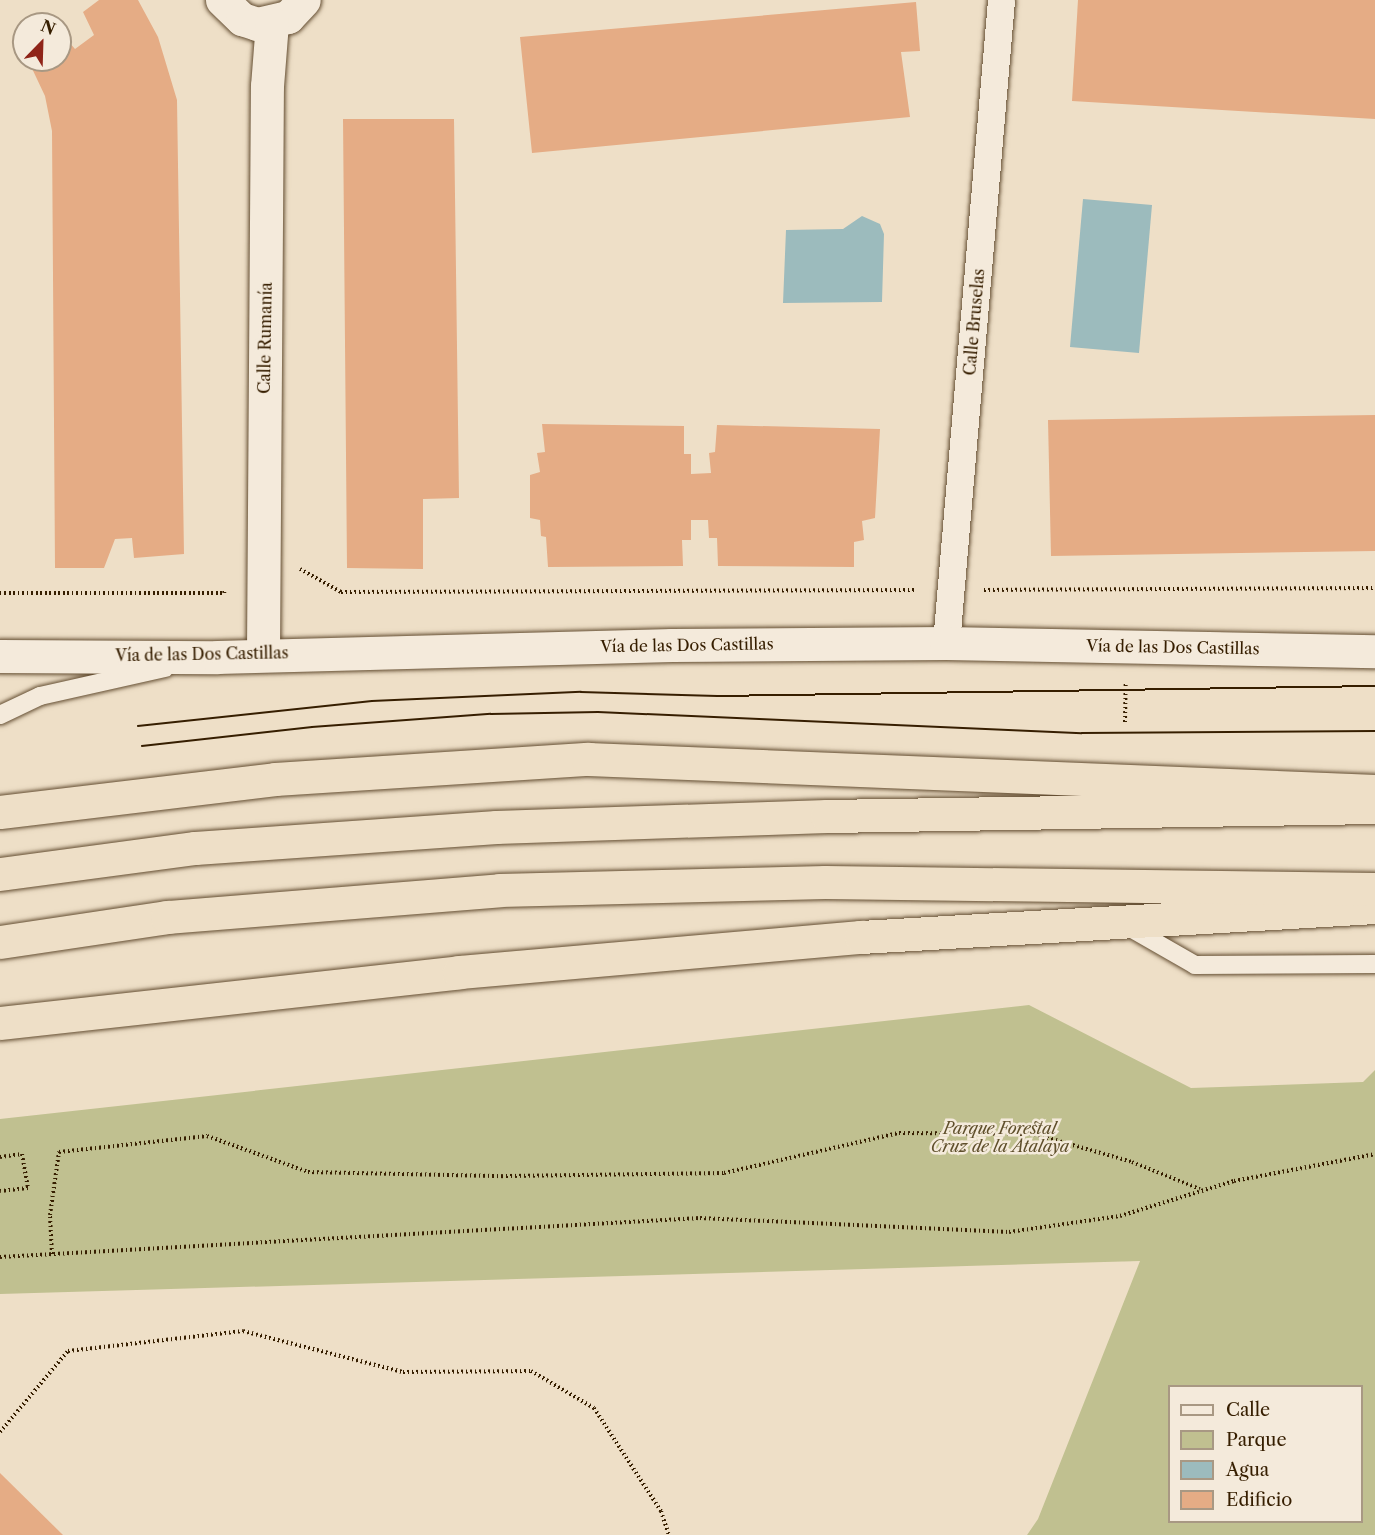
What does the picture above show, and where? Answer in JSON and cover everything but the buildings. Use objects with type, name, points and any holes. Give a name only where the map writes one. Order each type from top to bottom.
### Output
[{"type":"highway","points":[[0,812],[275,779],[588,759],[1375,791]]},
{"type":"highway","points":[[0,874],[195,848],[496,827],[839,816],[1375,807]]},
{"type":"highway","points":[[0,942],[167,917],[499,890],[825,882],[1375,889]]},
{"type":"highway","points":[[0,1023],[459,972],[861,937],[1375,907]]},
{"type":"street","points":[[222,0],[242,19],[272,24],[288,18],[304,0]]},
{"type":"street","name":"Calle Bruselas","points":[[946,644],[1001,0]]},
{"type":"street","name":"Calle Rumanía","points":[[263,652],[267,86],[272,24]]},
{"type":"street","name":"Vía de las Dos Castillas","points":[[0,657],[217,657],[263,652],[946,644],[1375,651]]},
{"type":"lane","points":[[0,716],[40,696],[217,657]]},
{"type":"lane","points":[[1121,922],[1195,965],[1375,964]]},
{"type":"path","points":[[0,593],[224,593],[236,562],[303,569],[341,592],[1375,588]]},
{"type":"path","points":[[52,1254],[50,1215],[58,1152],[207,1136],[308,1172],[506,1176],[724,1173],[899,1133],[1034,1134],[1132,1162],[1201,1189]]},
{"type":"path","points":[[0,1157],[22,1154],[28,1188],[0,1191]]},
{"type":"path","points":[[0,1257],[700,1218],[1009,1232],[1120,1216],[1201,1189],[1375,1154]]},
{"type":"path","points":[[0,1432],[68,1351],[243,1331],[403,1372],[531,1371],[594,1408],[661,1511],[669,1535]]},
{"type":"green space","name":"Parque Forestal Cruz de la Atalaya","points":[[1029,1005],[1191,1088],[1363,1082],[1375,1070],[1375,1535],[1027,1535],[1038,1519],[1140,1261],[0,1294],[0,1119]]},
{"type":"water","points":[[1083,199],[1152,205],[1139,353],[1070,347]]},
{"type":"water","points":[[862,216],[880,224],[884,234],[882,302],[783,303],[786,230],[843,229]]},
{"type":"tram line","points":[[138,726],[372,701],[581,692],[717,696],[1375,686]]},
{"type":"tram line","points":[[142,746],[312,727],[491,714],[598,712],[1082,733],[1375,731]]}]
